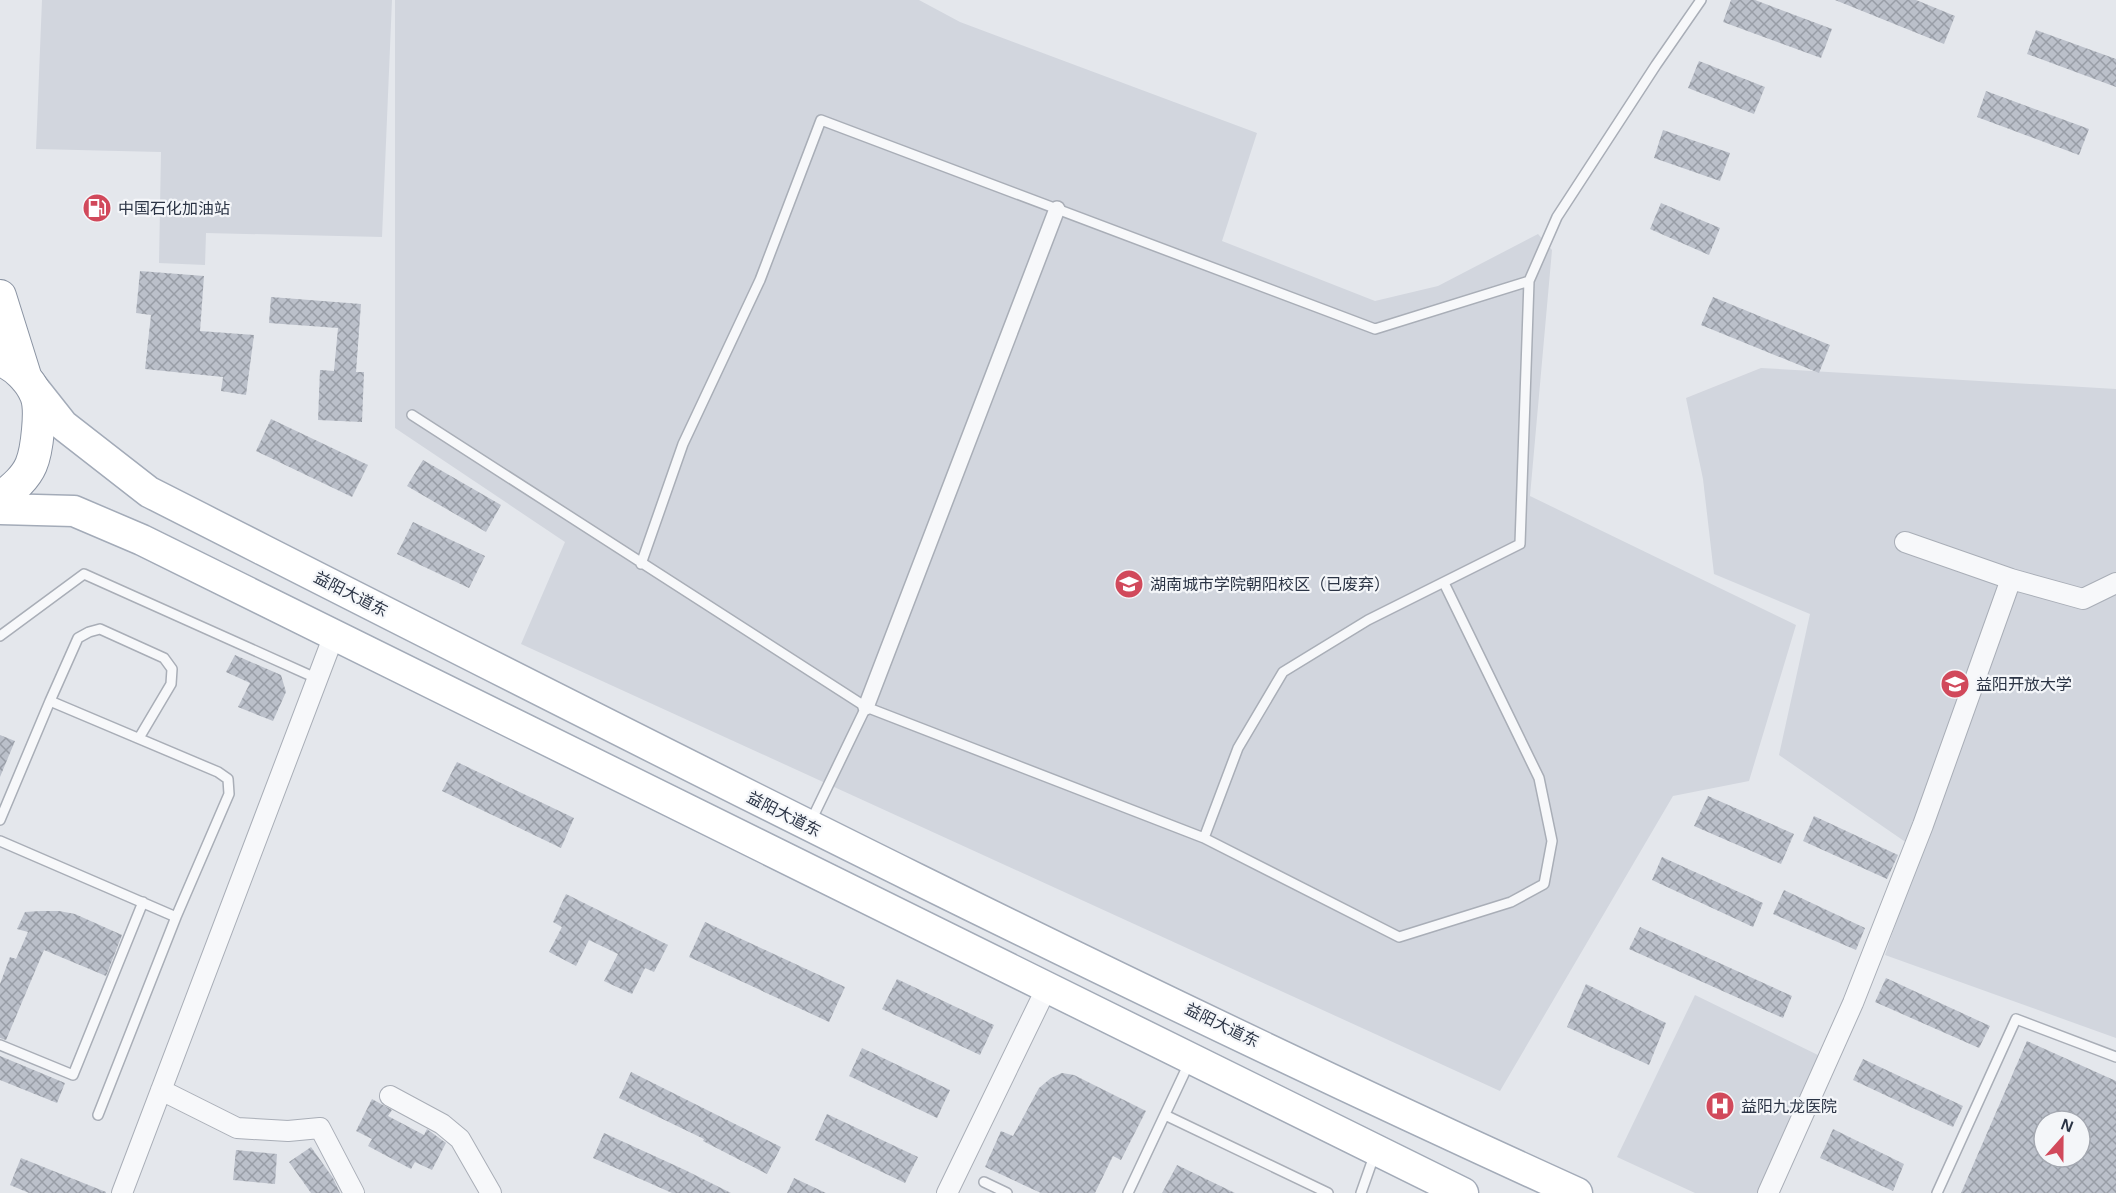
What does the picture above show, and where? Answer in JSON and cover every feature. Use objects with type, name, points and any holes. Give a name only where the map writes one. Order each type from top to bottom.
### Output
[{"type":"highway","points":[[0,296],[26,380]]},
{"type":"highway","points":[[0,360],[10,363],[26,380],[37,397],[38,430],[32,464],[18,484],[0,500]]},
{"type":"main road","name":"益阳大道东","points":[[26,380],[63,425],[148,492],[808,826],[1437,1130],[1578,1193]]},
{"type":"main road","points":[[0,509],[74,511],[142,540],[1463,1193]]},
{"type":"main road","points":[[192,564],[212,524]]},
{"type":"street","points":[[866,707],[1057,209]]},
{"type":"street","points":[[1905,542],[2012,579],[2083,599],[2116,584]]},
{"type":"street","points":[[1768,1193],[1858,992],[1923,825],[2012,579]]},
{"type":"street","points":[[122,1193],[334,635]]},
{"type":"street","points":[[947,1193],[1047,987]]},
{"type":"street","points":[[161,1090],[237,1128],[288,1131],[320,1128],[354,1193]]},
{"type":"street","points":[[390,1096],[441,1124],[460,1139],[491,1193]]},
{"type":"lane","points":[[1204,838],[1238,748],[1283,672],[1368,620],[1520,544],[1528,281],[1557,217],[1701,0]]},
{"type":"lane","points":[[641,564],[683,444],[759,280],[821,120],[1375,329],[1528,281]]},
{"type":"lane","points":[[412,415],[866,707],[1204,838],[1399,937],[1511,902],[1544,884],[1552,841],[1539,778],[1444,583]]},
{"type":"lane","points":[[0,636],[84,574],[318,679]]},
{"type":"lane","points":[[0,820],[78,638],[89,632],[100,629],[164,658],[172,669],[171,684],[139,738]]},
{"type":"lane","points":[[50,701],[219,772],[228,779],[229,794],[176,917],[98,1115]]},
{"type":"lane","points":[[808,826],[866,707]]},
{"type":"lane","points":[[0,841],[176,917]]},
{"type":"lane","points":[[0,1045],[73,1075],[143,902]]},
{"type":"lane","points":[[1937,1193],[2016,1019],[2116,1057]]},
{"type":"lane","points":[[1128,1193],[1191,1059]]},
{"type":"lane","points":[[1165,1116],[1328,1193]]},
{"type":"lane","points":[[1361,1193],[1376,1151]]},
{"type":"lane","points":[[984,1182],[1007,1193]]},
{"type":"shaded area","points":[[42,0],[392,0],[382,237],[206,233],[205,265],[159,263],[161,152],[36,149]]},
{"type":"shaded area","name":"湖南城市学院朝阳校区（已废弃）","points":[[395,0],[919,0],[960,22],[1257,133],[1222,241],[1375,301],[1438,286],[1538,234],[1552,250],[1530,496],[1796,625],[1749,781],[1673,796],[1500,1091],[521,644],[565,542],[395,428]]},
{"type":"shaded area","name":"益阳开放大学","points":[[1761,368],[2116,389],[2116,1038],[1885,955],[1920,852],[1779,755],[1810,614],[1714,574],[1703,479],[1686,398]]},
{"type":"shaded area","name":"益阳九龙医院","points":[[1695,995],[1820,1056],[1764,1193],[1695,1193],[1617,1157]]},
{"type":"building","points":[[1731,0],[1755,0],[1832,29],[1821,58],[1723,22]]},
{"type":"building","points":[[1835,0],[1916,0],[1955,16],[1944,44]]},
{"type":"building","points":[[2036,30],[2116,59],[2116,87],[2027,54]]},
{"type":"building","points":[[1699,61],[1765,87],[1754,114],[1688,88]]},
{"type":"building","points":[[1986,91],[2089,129],[2079,155],[1977,117]]},
{"type":"building","points":[[1663,130],[1730,153],[1720,181],[1654,158]]},
{"type":"building","points":[[1661,203],[1720,228],[1709,255],[1650,229]]},
{"type":"building","points":[[140,271],[204,276],[200,331],[254,335],[246,395],[221,391],[223,377],[145,369],[151,315],[136,313]]},
{"type":"building","points":[[271,297],[361,304],[356,372],[364,372],[362,422],[318,420],[320,370],[334,371],[338,328],[269,323]]},
{"type":"building","points":[[1713,297],[1830,345],[1819,373],[1701,325]]},
{"type":"building","points":[[271,419],[368,465],[352,497],[256,451]]},
{"type":"building","points":[[423,460],[501,505],[486,532],[407,486]]},
{"type":"building","points":[[413,522],[485,556],[469,588],[397,554]]},
{"type":"building","points":[[235,655],[281,675],[286,692],[273,721],[238,707],[250,683],[226,672]]},
{"type":"building","points":[[0,735],[15,741],[0,777]]},
{"type":"building","points":[[457,762],[574,818],[561,848],[442,791]]},
{"type":"building","points":[[1708,796],[1794,834],[1781,864],[1694,826]]},
{"type":"building","points":[[1814,816],[1898,855],[1887,879],[1803,841]]},
{"type":"building","points":[[1662,857],[1763,903],[1753,927],[1652,880]]},
{"type":"building","points":[[1784,890],[1865,928],[1856,950],[1773,914]]},
{"type":"building","points":[[566,894],[668,945],[654,972],[645,968],[632,994],[604,981],[618,954],[589,940],[576,966],[549,952],[562,927],[553,922]]},
{"type":"building","points":[[25,912],[75,914],[122,935],[106,976],[44,950],[6,1040],[0,1038],[0,984],[10,957],[16,959],[28,932],[17,929]]},
{"type":"building","points":[[705,922],[845,987],[829,1022],[689,957]]},
{"type":"building","points":[[1640,927],[1792,996],[1783,1018],[1629,949]]},
{"type":"building","points":[[1886,978],[1990,1026],[1979,1048],[1875,1002]]},
{"type":"building","points":[[897,979],[994,1025],[980,1055],[882,1009]]},
{"type":"building","points":[[1586,984],[1666,1023],[1649,1065],[1567,1027]]},
{"type":"building","points":[[2027,1041],[2116,1081],[2116,1193],[1961,1193]]},
{"type":"building","points":[[862,1048],[950,1090],[937,1118],[849,1076]]},
{"type":"building","points":[[0,1056],[65,1083],[57,1103],[0,1080]]},
{"type":"building","points":[[1863,1059],[1963,1106],[1953,1127],[1853,1080]]},
{"type":"building","points":[[631,1072],[781,1147],[767,1174],[703,1141],[704,1139],[619,1098]]},
{"type":"building","points":[[1062,1073],[1074,1075],[1146,1111],[1121,1160],[1113,1156],[1095,1193],[1041,1193],[985,1167],[1001,1131],[1013,1136],[1039,1088],[1051,1078]]},
{"type":"building","points":[[372,1099],[392,1110],[388,1116],[424,1135],[427,1129],[446,1143],[432,1170],[415,1162],[411,1169],[368,1146],[372,1139],[356,1131]]},
{"type":"building","points":[[827,1114],[918,1157],[905,1183],[815,1140]]},
{"type":"building","points":[[1833,1129],[1904,1164],[1893,1191],[1820,1158]]},
{"type":"building","points":[[604,1133],[731,1193],[672,1193],[593,1158]]},
{"type":"building","points":[[311,1147],[333,1178],[340,1193],[311,1193],[289,1162]]},
{"type":"building","points":[[236,1150],[277,1154],[275,1184],[233,1180]]},
{"type":"building","points":[[21,1158],[106,1193],[29,1193],[10,1185]]},
{"type":"building","points":[[1177,1165],[1235,1193],[1162,1193]]},
{"type":"building","points":[[794,1178],[826,1193],[787,1193]]},
{"type":"place","name":"中国石化加油站","points":[[97,208]]},
{"type":"place","name":"湖南城市学院朝阳校区（已废弃）","points":[[1129,584]]},
{"type":"place","name":"益阳开放大学","points":[[1955,684]]},
{"type":"place","name":"益阳九龙医院","points":[[1720,1106]]}]
